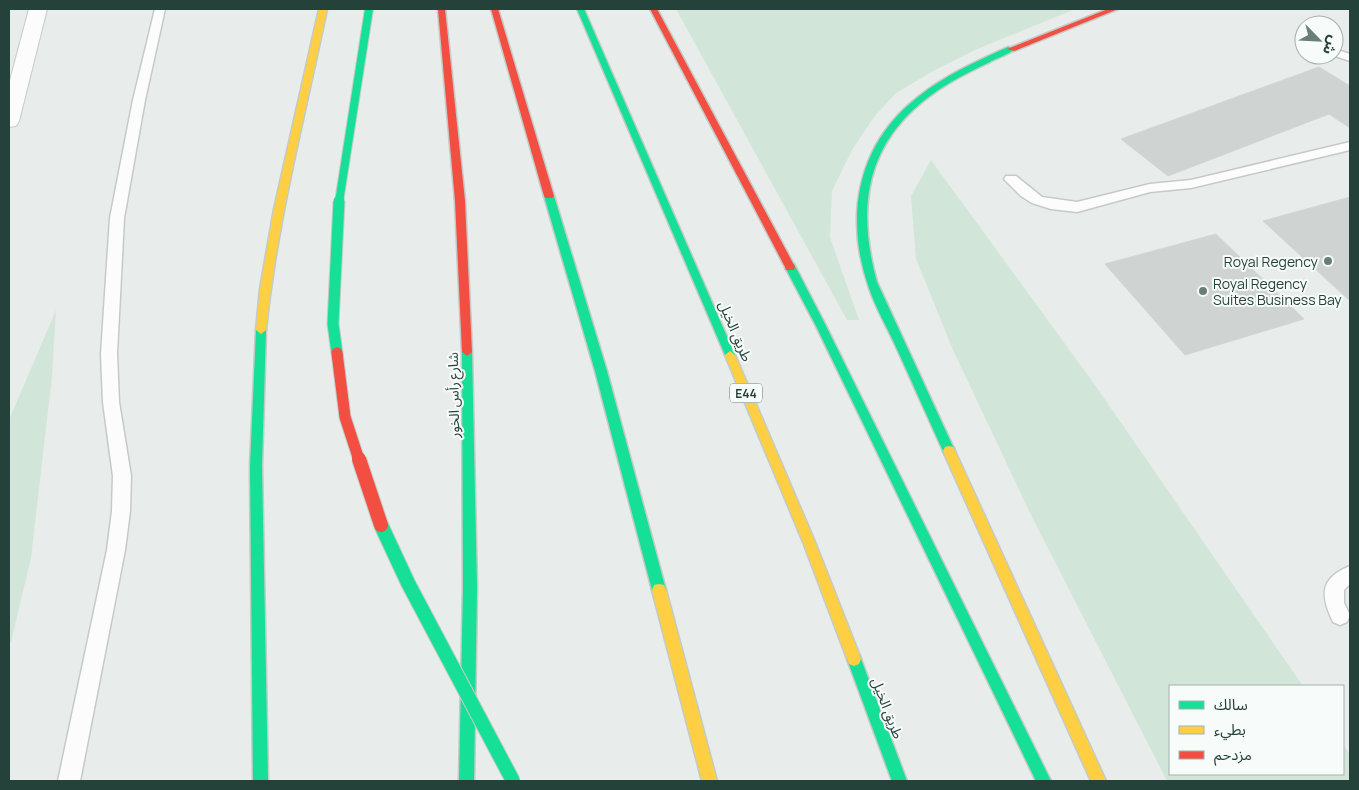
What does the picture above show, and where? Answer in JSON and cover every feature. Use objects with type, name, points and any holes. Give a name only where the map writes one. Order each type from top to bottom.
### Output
[{"type":"main road","points":[[261,781],[256,406],[261,334],[267,273],[285,169],[305,97],[323,9]]},
{"type":"main road","points":[[369,9],[339,199],[333,324],[345,417],[383,531],[408,583],[514,781]]},
{"type":"main road","name":"شارع رأس الخور","points":[[441,9],[456,138],[466,322],[470,537],[467,781]]},
{"type":"main road","points":[[494,9],[601,371],[710,781]]},
{"type":"main road","name":"طريق الخيل","points":[[580,9],[693,267],[809,542],[900,781]]},
{"type":"main road","points":[[653,9],[830,343],[1044,781]]},
{"type":"main road","points":[[1099,781],[872,283],[864,252],[860,222],[862,195],[868,170],[878,148],[892,127],[908,109],[983,62],[1043,36],[1114,9]]},
{"type":"street","points":[[9,121],[38,9]]},
{"type":"lane","points":[[69,781],[116,550],[121,511],[122,476],[111,402],[109,354],[117,218],[139,100],[160,9]]},
{"type":"lane","points":[[1008,180],[1020,198],[1034,206],[1050,212],[1083,215],[1172,194],[1191,184],[1350,146]]},
{"type":"lane","points":[[1340,616],[1335,605],[1334,587],[1338,580],[1350,575]]},
{"type":"green space","points":[[676,9],[1075,9],[975,50],[935,70],[896,93],[874,117],[852,150],[832,191],[830,237],[859,320],[847,320]]},
{"type":"green space","points":[[931,160],[1095,385],[1302,685],[1169,685],[1169,775],[1344,775],[1344,746],[1350,755],[1350,781],[1167,781],[1031,515],[953,350],[916,259],[911,196]]},
{"type":"green space","points":[[56,310],[52,377],[31,558],[11,642],[9,643],[9,420]]},
{"type":"building","points":[[1319,67],[1350,86],[1350,128],[1329,114],[1168,176],[1121,139]]},
{"type":"building","name":"Royal Regency","points":[[1350,197],[1350,301],[1263,221]]},
{"type":"building","name":"Royal Regency Suites Business Bay","points":[[1216,234],[1304,319],[1185,355],[1105,264]]},
{"type":"traffic: fast","points":[[337,353],[333,324],[339,199],[369,9]]},
{"type":"traffic: fast","points":[[580,9],[730,355]]},
{"type":"traffic: fast","points":[[949,451],[872,282],[862,235],[864,189],[870,166],[880,145],[893,126],[910,108],[945,82],[971,67],[1011,49]]},
{"type":"traffic: fast","points":[[549,196],[601,371],[659,590]]},
{"type":"traffic: fast","points":[[790,267],[821,326],[1044,781]]},
{"type":"traffic: fast","points":[[261,330],[256,466],[261,781]]},
{"type":"traffic: fast","points":[[467,352],[470,588],[467,781]]},
{"type":"traffic: fast","points":[[381,525],[408,583],[513,781]]},
{"type":"traffic: fast","points":[[854,659],[900,781]]},
{"type":"traffic: slow","points":[[261,330],[265,289],[279,209],[323,9]]},
{"type":"traffic: slow","points":[[730,355],[809,542],[854,659]]},
{"type":"traffic: slow","points":[[949,451],[1099,781]]},
{"type":"traffic: slow","points":[[659,590],[710,781]]},
{"type":"traffic: jam","points":[[441,9],[460,201],[467,352]]},
{"type":"traffic: jam","points":[[494,9],[549,196]]},
{"type":"traffic: jam","points":[[653,9],[790,267]]},
{"type":"traffic: jam","points":[[1011,49],[1114,9]]},
{"type":"traffic: jam","points":[[337,353],[345,417],[381,525]]},
{"type":"place","name":"Royal Regency","points":[[1328,261]]},
{"type":"place","name":"Royal Regency Suites Business Bay","points":[[1203,291]]}]
